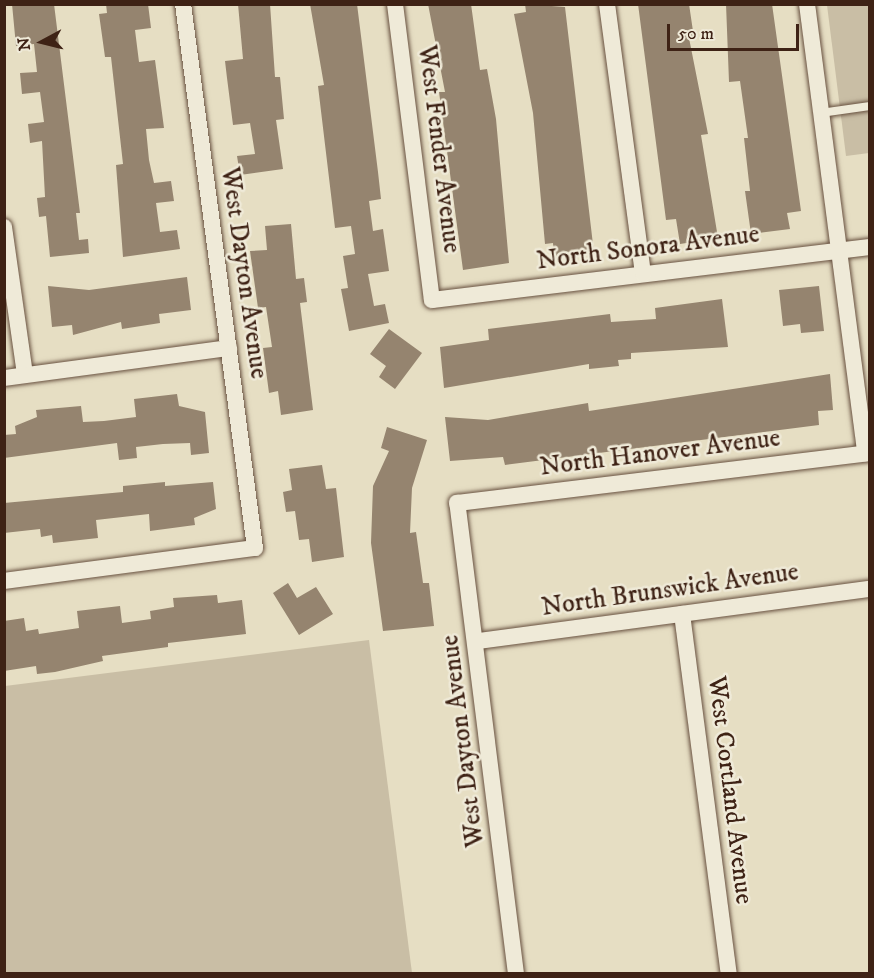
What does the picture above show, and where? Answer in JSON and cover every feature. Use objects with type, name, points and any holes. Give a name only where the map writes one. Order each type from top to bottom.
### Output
[{"type":"street","name":"West Dayton Avenue","points":[[4,581],[255,548],[183,4]]},
{"type":"street","name":"West Fender Avenue","points":[[395,4],[432,300]]},
{"type":"street","points":[[607,4],[643,274]]},
{"type":"street","points":[[807,4],[838,251],[867,453]]},
{"type":"street","points":[[4,227],[25,375]]},
{"type":"street","name":"North Sonora Avenue","points":[[432,300],[870,247]]},
{"type":"street","points":[[4,378],[229,348]]},
{"type":"street","name":"North Hanover Avenue","points":[[457,503],[867,453]]},
{"type":"street","name":"West Dayton Avenue","points":[[457,503],[478,641],[516,974]]},
{"type":"street","name":"North Brunswick Avenue","points":[[478,641],[870,589]]},
{"type":"street","name":"West Cortland Avenue","points":[[682,614],[729,974]]},
{"type":"lane","points":[[821,113],[870,106]]},
{"type":"shaded area","points":[[827,5],[869,5],[869,153],[846,156]]},
{"type":"shaded area","points":[[369,640],[412,973],[5,973],[5,686]]},
{"type":"building","points":[[12,4],[54,4],[80,213],[76,213],[79,240],[88,239],[89,253],[50,257],[46,216],[39,217],[37,198],[45,197],[42,141],[30,143],[28,124],[44,122],[40,92],[22,94],[20,73],[37,72],[34,44],[16,46]]},
{"type":"building","points":[[106,4],[148,4],[151,28],[135,30],[139,62],[155,60],[164,128],[146,129],[149,160],[154,183],[171,181],[174,201],[156,203],[160,232],[177,230],[180,249],[123,257],[116,165],[123,164],[111,57],[105,57],[99,14],[107,13]]},
{"type":"building","points":[[238,4],[270,4],[275,77],[280,77],[284,119],[276,120],[283,169],[240,175],[237,156],[255,154],[250,123],[233,125],[225,61],[243,59]]},
{"type":"building","points":[[310,4],[357,4],[378,172],[381,199],[369,201],[373,231],[383,229],[389,271],[368,274],[374,306],[385,304],[389,323],[349,331],[341,289],[348,288],[343,256],[355,254],[351,226],[335,228],[318,86],[324,85]]},
{"type":"building","points":[[428,4],[471,4],[480,70],[487,69],[496,119],[509,263],[463,270],[439,92],[445,92]]},
{"type":"building","points":[[525,4],[565,7],[594,253],[554,257],[553,243],[545,244],[533,113],[514,14],[526,12]]},
{"type":"building","points":[[638,4],[689,4],[694,38],[689,38],[708,134],[701,135],[718,238],[680,244],[676,219],[666,220]]},
{"type":"building","points":[[726,4],[772,4],[801,211],[787,213],[790,229],[751,234],[745,191],[750,191],[744,138],[748,138],[740,81],[729,82]]},
{"type":"building","points":[[291,224],[296,279],[304,278],[307,302],[300,303],[313,410],[281,415],[278,391],[269,393],[263,348],[272,347],[266,307],[258,308],[250,251],[267,250],[265,226]]},
{"type":"building","points":[[187,277],[191,310],[159,314],[160,323],[122,329],[121,322],[73,335],[72,325],[52,327],[48,286],[89,290]]},
{"type":"building","points":[[819,286],[824,331],[801,333],[800,324],[783,326],[779,290]]},
{"type":"building","points":[[722,299],[728,347],[631,353],[631,359],[618,360],[619,366],[589,369],[589,364],[444,388],[440,347],[489,340],[488,329],[610,314],[611,322],[656,319],[655,308]]},
{"type":"building","points":[[389,329],[422,353],[395,389],[379,377],[386,366],[370,354]]},
{"type":"building","points":[[830,374],[833,410],[818,411],[819,425],[505,465],[503,457],[450,461],[445,417],[488,420],[588,403],[589,411]]},
{"type":"building","points":[[177,394],[179,406],[205,412],[209,453],[191,455],[190,443],[163,444],[136,447],[137,458],[119,460],[117,443],[4,458],[4,435],[16,434],[15,426],[37,417],[36,410],[81,406],[83,422],[104,421],[136,417],[134,399]]},
{"type":"building","points":[[387,427],[427,440],[412,488],[410,533],[416,532],[423,583],[429,583],[434,626],[383,631],[371,543],[373,486],[389,451],[381,448]]},
{"type":"building","points":[[322,465],[326,489],[336,488],[344,557],[312,562],[309,539],[299,540],[295,511],[286,512],[283,492],[292,490],[289,469]]},
{"type":"building","points":[[165,482],[165,486],[213,482],[216,509],[194,518],[195,525],[150,531],[149,514],[96,520],[98,538],[53,543],[52,535],[41,537],[40,529],[4,533],[4,503],[123,492],[123,486]]},
{"type":"building","points":[[288,583],[297,598],[316,587],[333,614],[299,635],[273,593]]},
{"type":"building","points":[[217,595],[218,603],[242,600],[246,634],[168,643],[168,647],[102,656],[103,661],[55,672],[37,674],[36,666],[4,671],[4,621],[24,618],[26,631],[38,629],[39,634],[79,628],[77,611],[120,606],[122,623],[151,619],[150,611],[174,607],[173,598]]}]
